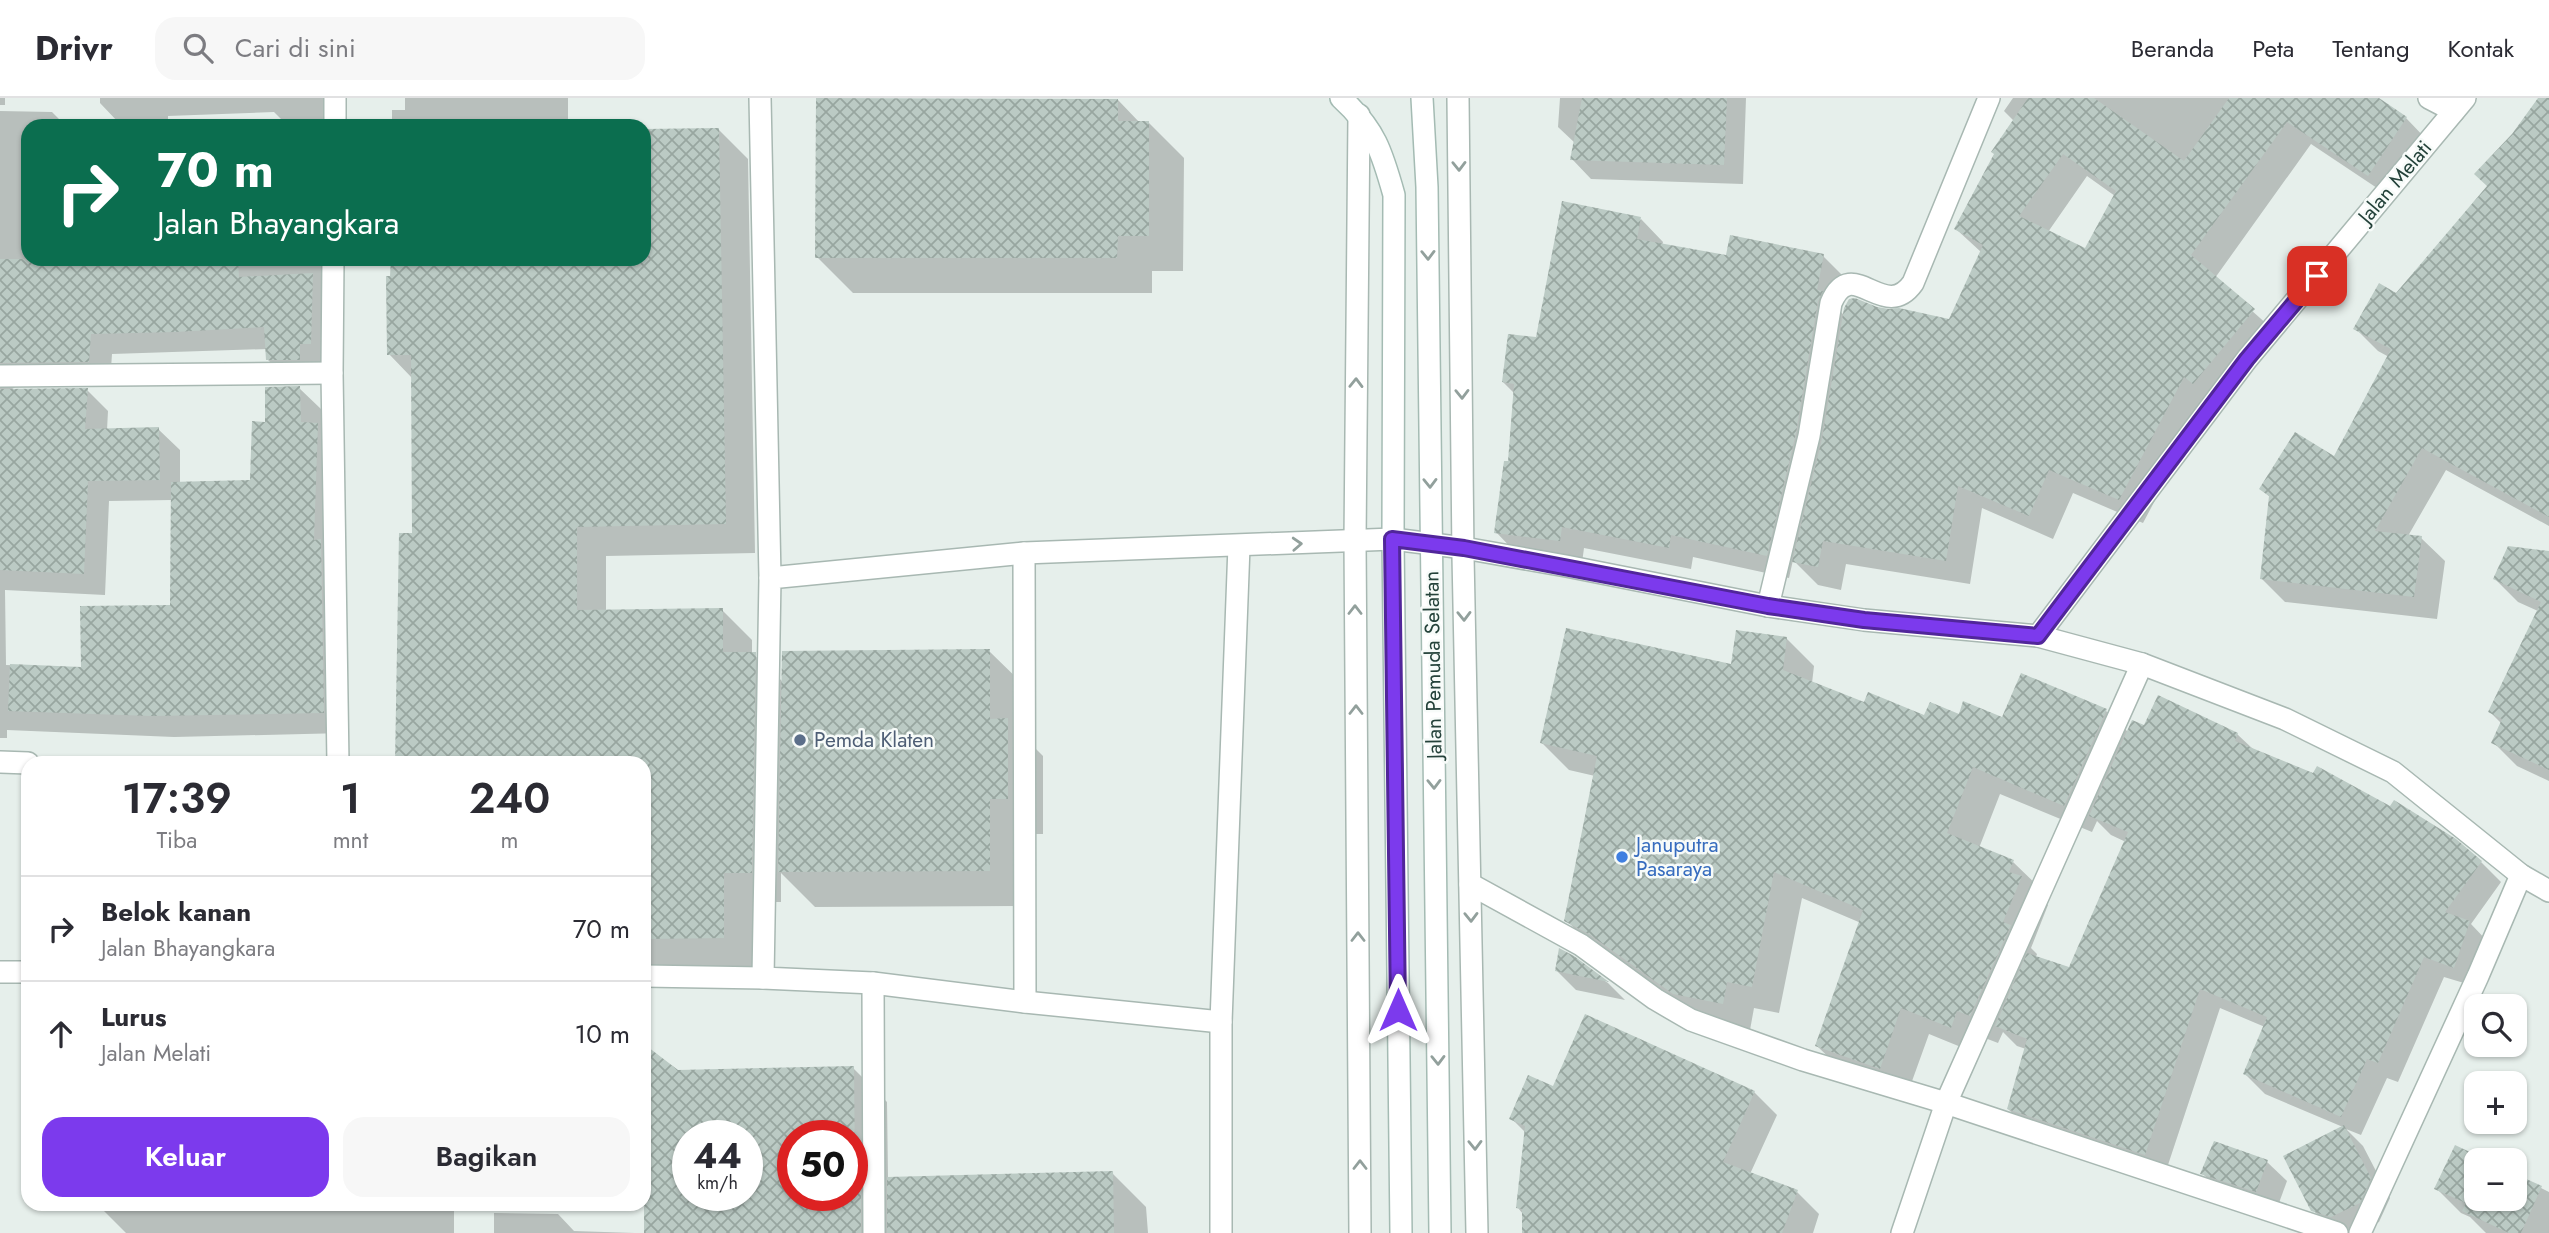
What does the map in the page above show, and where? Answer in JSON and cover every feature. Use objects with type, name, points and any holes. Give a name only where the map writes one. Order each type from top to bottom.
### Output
[{"type":"street","points":[[335,98],[335,119]]},
{"type":"street","points":[[760,98],[770,578],[763,978]]},
{"type":"street","name":"Jalan Pemuda Selatan","points":[[1341,98],[1359,115],[1382,152],[1395,195],[1392,539],[1401,1233]]},
{"type":"street","name":"Jalan Pemuda Selatan","points":[[1422,98],[1427,187],[1440,1233]]},
{"type":"street","points":[[1458,98],[1477,1233]]},
{"type":"street","points":[[1768,606],[1808,436],[1831,303],[1836,291],[1844,285],[1856,285],[1889,297],[1901,296],[1907,291],[1989,98]]},
{"type":"street","points":[[2430,98],[2459,104]]},
{"type":"street","name":"Jalan Melati","points":[[2038,636],[2247,359],[2459,104]]},
{"type":"street","points":[[1359,115],[1355,541],[1360,1233]]},
{"type":"street","points":[[333,266],[338,756]]},
{"type":"street","points":[[0,376],[332,373]]},
{"type":"street","points":[[770,578],[1024,553],[1392,539],[1464,548],[1768,606],[1864,620],[2038,636],[2141,664],[2285,719],[2393,772],[2521,875],[2549,891]]},
{"type":"street","points":[[1221,1233],[1221,1022],[1239,546]]},
{"type":"street","points":[[1024,553],[1025,1002]]},
{"type":"street","points":[[1902,1233],[1946,1103],[2141,664]]},
{"type":"street","points":[[0,762],[21,763]]},
{"type":"street","points":[[2360,1233],[2478,976],[2521,875]]},
{"type":"street","points":[[1470,884],[1581,945],[1655,999],[1691,1020],[1804,1060],[1946,1103],[2337,1233]]},
{"type":"street","points":[[0,972],[21,972]]},
{"type":"street","points":[[651,976],[873,982],[1025,1002],[1221,1022]]},
{"type":"street","points":[[873,982],[874,1233]]},
{"type":"building","points":[[816,98],[1118,99],[1118,121],[1149,121],[1149,236],[1118,236],[1117,258],[815,258]]},
{"type":"building","points":[[1582,98],[1727,98],[1724,165],[1570,160]]},
{"type":"building","points":[[2028,98],[2094,98],[2184,161],[2229,98],[2379,98],[2407,117],[2368,176],[2287,122],[2191,255],[2255,309],[2193,384],[2184,377],[2119,500],[2049,470],[2029,516],[1958,486],[1946,561],[1823,541],[1818,567],[1792,562],[1822,439],[1844,308],[1849,299],[1855,298],[1877,307],[1899,308],[1949,319],[1983,245],[1954,229],[1994,154],[1991,152]],"holes":[[[2063,154],[2116,191],[2085,248],[2019,216]]]},
{"type":"building","points":[[2538,98],[2549,98],[2549,517],[2422,448],[2375,531],[2422,536],[2414,597],[2260,579],[2269,496],[2259,489],[2295,432],[2334,456],[2391,349],[2353,329],[2379,283],[2396,293],[2487,186],[2474,174],[2512,134]]},
{"type":"building","points":[[719,128],[726,524],[577,527],[577,610],[723,608],[723,652],[756,652],[752,873],[724,873],[724,938],[651,939],[651,756],[395,756],[399,533],[412,533],[411,355],[387,355],[386,276],[390,276],[391,266],[651,266],[651,129]]},
{"type":"building","points":[[1562,201],[1641,217],[1637,239],[1726,255],[1730,235],[1824,254],[1817,290],[1823,291],[1818,301],[1796,433],[1767,556],[1671,535],[1669,548],[1562,527],[1560,541],[1494,533],[1504,461],[1508,461],[1514,384],[1502,382],[1508,334],[1536,337]]},
{"type":"building","points":[[0,259],[21,259],[21,266],[238,266],[239,277],[313,273],[311,344],[300,344],[300,360],[266,360],[264,327],[91,334],[89,362],[0,363]]},
{"type":"building","points":[[300,386],[301,422],[318,423],[314,540],[321,539],[324,713],[151,716],[8,711],[10,664],[81,667],[80,606],[170,605],[171,482],[250,480],[252,421],[265,422],[265,387]]},
{"type":"building","points":[[88,388],[85,429],[159,427],[160,480],[88,481],[84,574],[0,570],[0,389]]},
{"type":"building","points":[[2508,546],[2549,551],[2549,770],[2491,743],[2502,719],[2488,712],[2541,602],[2493,579]]},
{"type":"building","points":[[1566,628],[1731,664],[1736,630],[1787,637],[1783,670],[1864,702],[1868,692],[1924,715],[1930,702],[1959,714],[1963,701],[2002,717],[2021,673],[2107,709],[2064,806],[1973,767],[1947,833],[2014,860],[2009,872],[2022,876],[2003,922],[2011,925],[1970,1016],[1957,1011],[1951,1028],[1901,1008],[1880,1069],[1815,1046],[1863,910],[1774,872],[1752,987],[1727,982],[1723,1004],[1673,994],[1589,934],[1564,921],[1597,756],[1540,743]]},
{"type":"building","points":[[990,649],[990,719],[1008,718],[1008,799],[990,799],[990,871],[778,872],[782,651]]},
{"type":"building","points":[[2158,695],[2238,733],[2235,741],[2313,773],[2317,766],[2390,806],[2394,800],[2456,839],[2482,861],[2445,912],[2470,921],[2454,968],[2424,957],[2378,1063],[2367,1059],[2341,1117],[2243,1074],[2267,1017],[2200,989],[2145,1155],[2007,1109],[2027,1039],[1995,1026],[2027,953],[2069,967],[2128,832],[2089,816],[2132,720],[2144,725]]},
{"type":"building","points":[[1559,948],[1574,956],[1609,982],[1555,971]]},
{"type":"building","points":[[1585,1014],[1755,1091],[1723,1162],[1798,1190],[1782,1233],[1522,1233],[1522,1209],[1516,1208],[1525,1126],[1509,1119],[1528,1075],[1553,1086]]},
{"type":"building","points":[[651,1049],[678,1070],[854,1066],[854,1120],[777,1120],[777,1211],[861,1211],[861,1233],[644,1233],[644,1211],[651,1211]]},
{"type":"building","points":[[2344,1125],[2371,1178],[2360,1203],[2331,1217],[2311,1211],[2283,1156]]},
{"type":"building","points":[[2214,1141],[2268,1160],[2256,1192],[2200,1174]]},
{"type":"building","points":[[2455,1145],[2464,1149],[2464,1202],[2434,1189]]},
{"type":"building","points":[[1113,1171],[1114,1233],[887,1233],[887,1177]]},
{"type":"building","points":[[2527,1179],[2542,1186],[2521,1233],[2509,1233],[2462,1211],[2464,1207],[2464,1211],[2527,1211]]},
{"type":"place","name":"Pemda Klaten","points":[[800,740]]},
{"type":"place","name":"Januputra Pasaraya","points":[[1622,857]]},
{"type":"route","points":[[1398,1010],[1392,539],[1464,548],[1566,566],[1768,606],[1864,620],[2038,636],[2247,359],[2317,276]]}]
